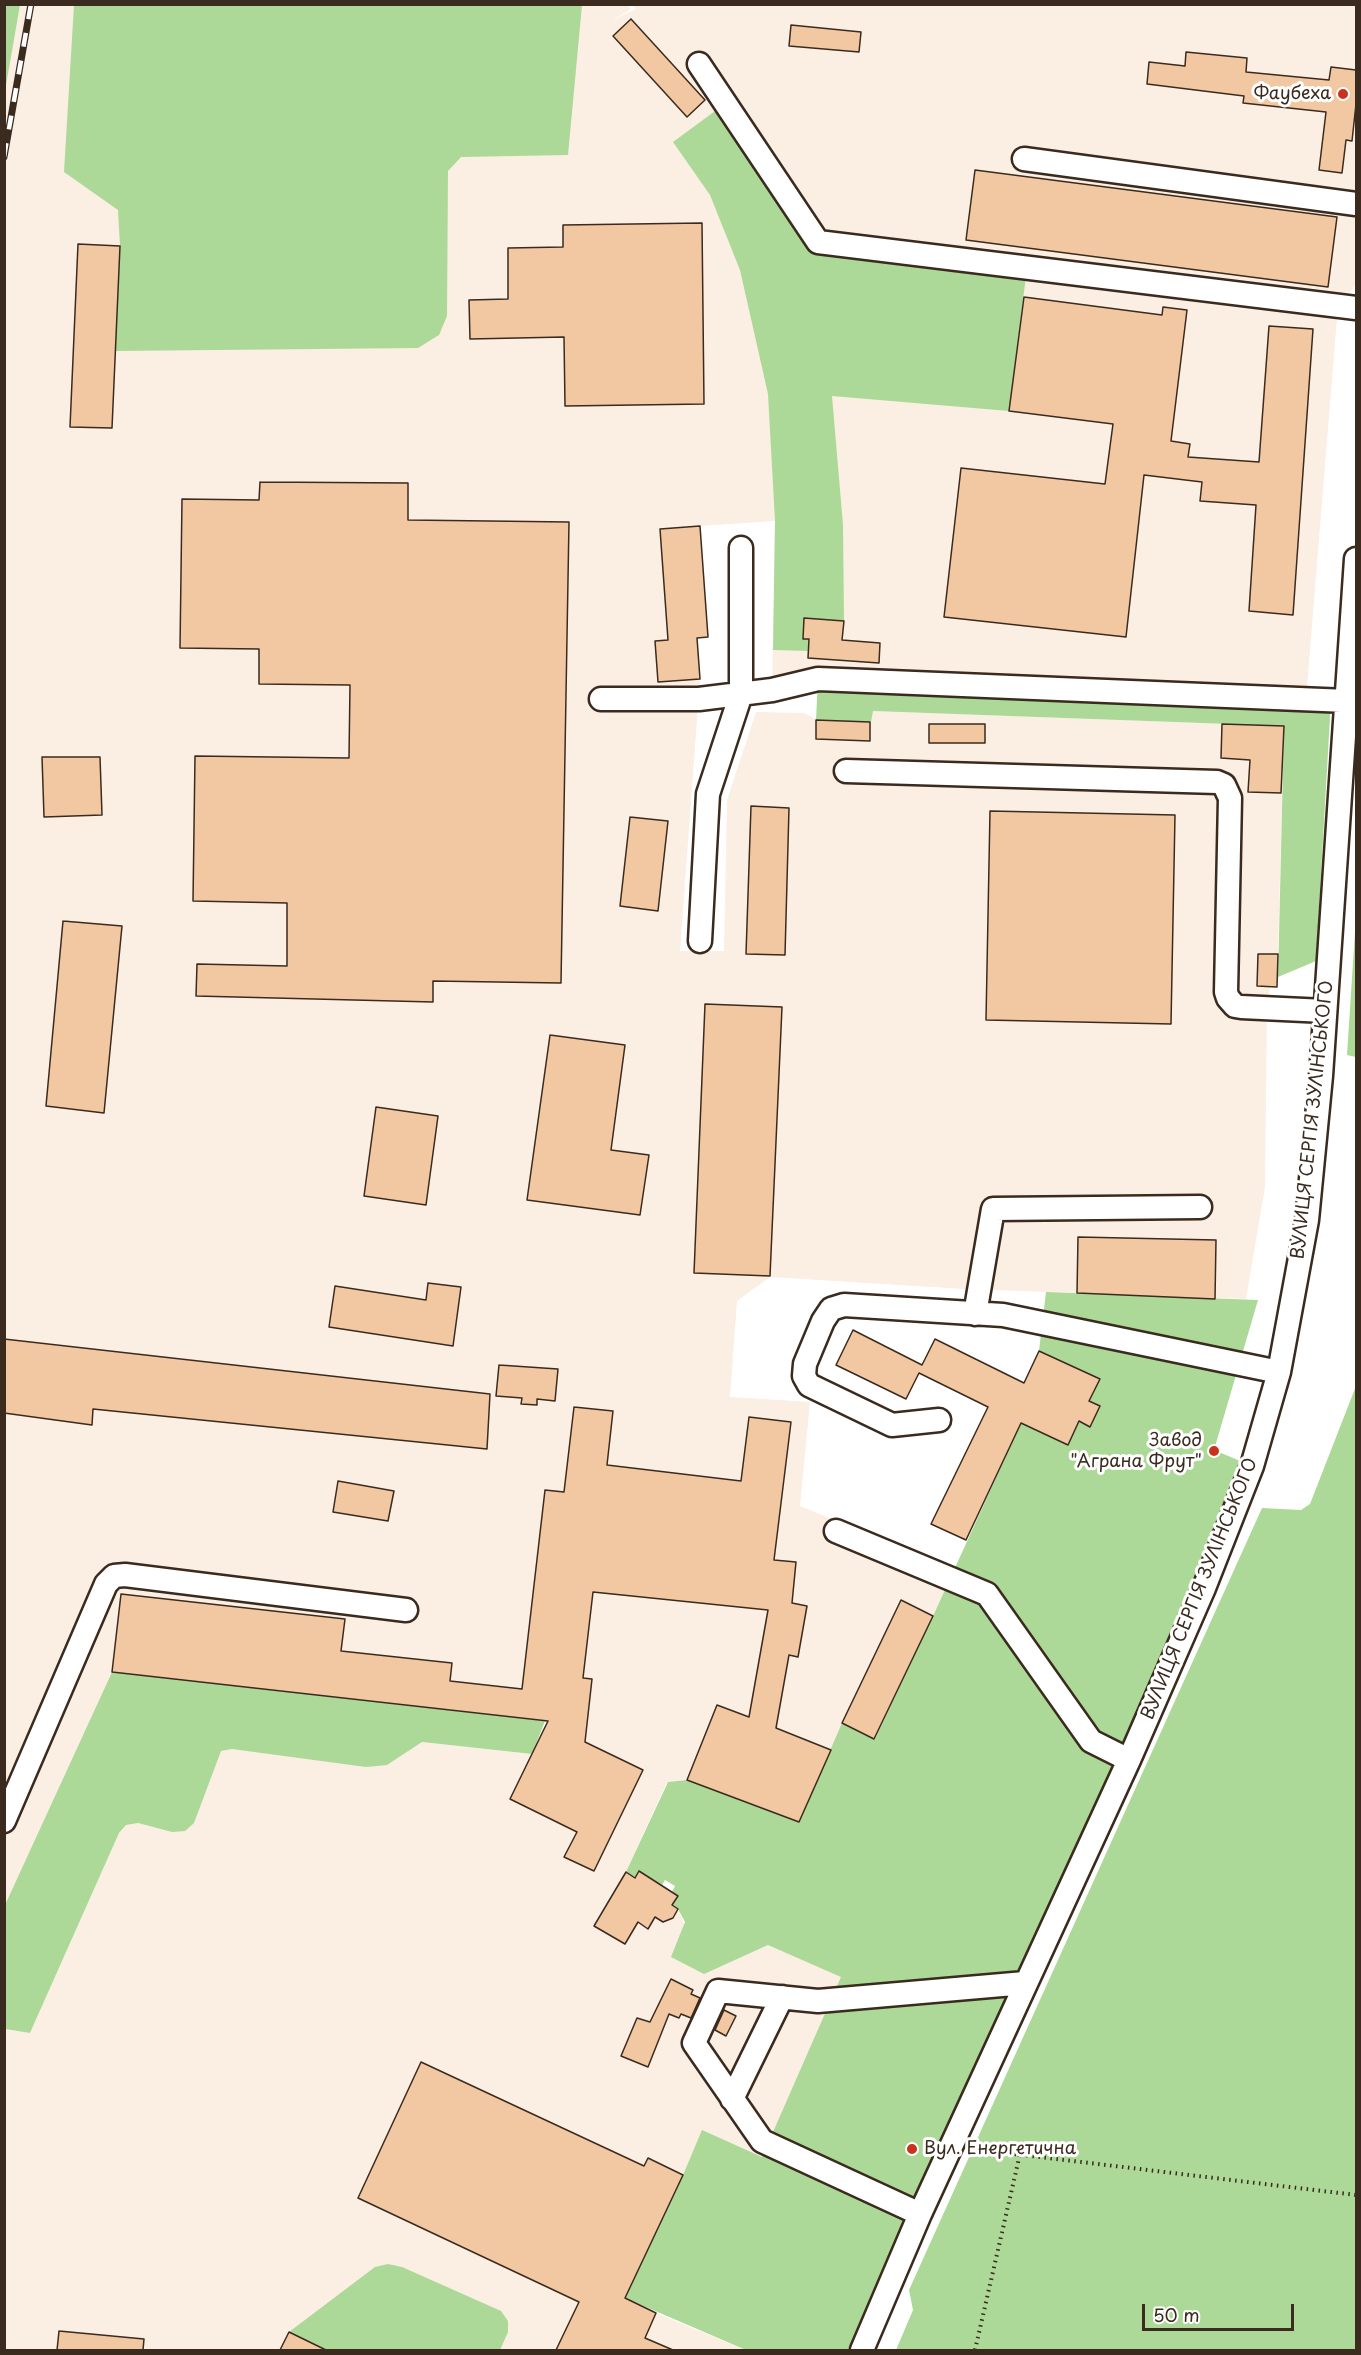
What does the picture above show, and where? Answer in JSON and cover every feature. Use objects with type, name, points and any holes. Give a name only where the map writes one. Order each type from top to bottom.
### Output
[{"type":"street","points":[[699,64],[818,242],[1356,308]]},
{"type":"street","points":[[1024,159],[1356,204]]},
{"type":"street","points":[[700,941],[708,794],[741,694],[741,548]]},
{"type":"street","name":"ВУЛИЦЯ СЕРГІЯ ЗУЛІНСЬКОГО","points":[[862,2350],[920,2214],[1129,1760],[1204,1588],[1252,1466],[1279,1372],[1307,1221],[1326,1011],[1356,559]]},
{"type":"street","points":[[601,699],[699,699],[772,690],[818,679],[1347,701]]},
{"type":"street","points":[[846,771],[1217,782],[1224,785],[1230,798],[1227,998],[1235,1006],[1241,1007],[1326,1011]]},
{"type":"street","points":[[975,1314],[993,1209],[1200,1207]]},
{"type":"street","points":[[939,1420],[892,1425],[809,1385],[804,1376],[806,1364],[823,1321],[831,1309],[844,1305],[1003,1315],[1279,1372]]},
{"type":"street","points":[[836,1531],[987,1594],[1091,1741],[1129,1760]]},
{"type":"street","points":[[4,1821],[106,1584],[114,1576],[125,1575],[405,1610]]},
{"type":"street","points":[[920,2214],[762,2141],[694,2043],[718,1990],[818,2001],[1025,1983]]},
{"type":"street","points":[[732,2099],[782,1997]]},
{"type":"path","points":[[951,2146],[1356,2194]]},
{"type":"path","points":[[975,2350],[1020,2154]]},
{"type":"shaded area","points":[[627,4],[631,9],[611,21],[636,9],[631,4],[1356,5],[1355,286],[1338,306],[1306,699],[772,690],[775,521],[700,526],[708,637],[697,638],[700,679],[680,951],[724,951],[727,800],[756,712],[804,713],[817,720],[870,722],[873,711],[1284,726],[1277,987],[1270,987],[1267,1008],[1265,1187],[1246,1299],[964,1289],[770,1277],[737,1301],[730,1397],[810,1402],[800,1506],[954,1569],[933,1616],[901,1601],[831,1750],[717,1705],[687,1780],[667,1782],[626,1872],[594,1926],[625,1944],[638,1922],[648,1928],[655,1917],[663,1922],[673,1918],[678,1909],[704,1973],[768,1945],[842,1976],[762,2157],[702,2131],[683,2175],[648,2158],[644,2166],[421,2063],[358,2198],[579,2302],[556,2350],[5,2350],[5,2029],[30,2033],[119,1833],[126,1825],[138,1823],[172,1832],[194,1823],[220,1751],[232,1749],[387,1765],[421,1742],[531,1754],[546,1723],[545,1721],[112,1672],[5,1905],[4,91],[20,5]],"holes":[[[637,2018],[663,2028],[648,2067],[622,2056]]]},
{"type":"shaded area","points":[[625,2298],[746,2350],[612,2350],[627,2319]]},
{"type":"green space","points":[[4,5],[20,5],[5,91]]},
{"type":"green space","points":[[74,5],[582,5],[568,155],[461,157],[448,171],[447,316],[439,335],[418,348],[115,351],[120,246],[118,210],[64,172]]},
{"type":"green space","points":[[726,103],[818,242],[1027,268],[1009,411],[832,396],[843,525],[844,621],[804,618],[803,638],[809,639],[809,651],[773,650],[775,521],[768,394],[740,270],[710,195],[673,142]]},
{"type":"green space","points":[[818,679],[1331,700],[1316,961],[1278,977],[1284,726],[873,711],[871,722],[816,720]]},
{"type":"green space","points":[[1356,916],[1356,1057],[1347,1055]]},
{"type":"green space","points":[[1046,1292],[1258,1300],[1214,1450],[1252,1466],[862,2350],[746,2350],[625,2298],[702,2130],[762,2157],[841,1977],[768,1945],[704,1974],[671,1957],[685,1922],[678,1909],[672,1905],[678,1896],[672,1892],[675,1886],[665,1880],[662,1885],[639,1871],[635,1878],[626,1872],[668,1782],[687,1780],[799,1822],[842,1723],[875,1739],[1021,1423],[1068,1445],[1079,1421],[1090,1426],[1089,1401],[1099,1379],[1039,1351]]},
{"type":"green space","points":[[1356,1386],[1356,2350],[896,2350],[913,2310],[909,2290],[1262,1508],[1301,1510],[1310,1504]]},
{"type":"green space","points":[[112,1672],[545,1721],[532,1754],[422,1742],[387,1765],[366,1767],[232,1749],[221,1751],[194,1823],[185,1831],[172,1832],[138,1823],[126,1825],[119,1833],[30,2033],[5,2029],[5,1905]]},
{"type":"green space","points":[[388,2264],[402,2267],[501,2311],[508,2321],[508,2332],[500,2350],[326,2350],[289,2332],[375,2267]]},
{"type":"building","points":[[631,19],[705,100],[687,117],[613,36]]},
{"type":"building","points":[[791,25],[861,32],[859,52],[789,46]]},
{"type":"building","points":[[1186,52],[1247,58],[1246,72],[1329,80],[1331,67],[1356,70],[1356,104],[1352,141],[1346,140],[1342,173],[1319,170],[1326,112],[1243,103],[1244,96],[1147,84],[1149,62],[1185,66]]},
{"type":"building","points":[[975,170],[1337,217],[1328,287],[966,240]]},
{"type":"building","points":[[702,223],[704,404],[565,406],[564,337],[470,339],[469,300],[508,299],[508,248],[563,247],[563,225]]},
{"type":"building","points":[[78,244],[120,246],[112,428],[70,427]]},
{"type":"building","points":[[1024,297],[1162,315],[1163,307],[1187,310],[1171,441],[1190,444],[1188,457],[1259,462],[1269,326],[1313,329],[1293,615],[1249,611],[1256,505],[1200,501],[1202,482],[1144,475],[1126,637],[944,617],[961,468],[1105,484],[1113,424],[1009,411]]},
{"type":"building","points":[[260,482],[408,483],[408,520],[569,522],[561,983],[433,981],[433,1002],[196,996],[197,964],[287,966],[287,903],[193,901],[195,756],[349,758],[350,685],[259,684],[259,649],[180,648],[182,499],[259,500]]},
{"type":"building","points":[[700,526],[708,637],[697,638],[700,679],[658,682],[655,641],[668,640],[660,529]]},
{"type":"building","points":[[804,618],[844,621],[842,640],[880,643],[879,663],[808,658],[809,639],[803,639]]},
{"type":"building","points":[[816,720],[870,722],[870,741],[816,739]]},
{"type":"building","points":[[929,724],[985,724],[985,743],[929,743]]},
{"type":"building","points":[[1222,724],[1284,726],[1281,793],[1248,792],[1250,760],[1221,758]]},
{"type":"building","points":[[42,757],[100,757],[102,815],[44,817]]},
{"type":"building","points":[[751,806],[789,808],[785,955],[746,954]]},
{"type":"building","points":[[990,811],[1175,815],[1171,1024],[986,1020]]},
{"type":"building","points":[[630,817],[668,821],[658,911],[620,906]]},
{"type":"building","points":[[63,921],[122,926],[104,1113],[46,1106]]},
{"type":"building","points":[[1258,954],[1278,954],[1277,987],[1257,986]]},
{"type":"building","points":[[705,1004],[782,1007],[770,1276],[694,1273]]},
{"type":"building","points":[[550,1035],[625,1045],[611,1150],[649,1155],[640,1215],[527,1200]]},
{"type":"building","points":[[376,1107],[438,1116],[426,1205],[364,1196]]},
{"type":"building","points":[[1078,1237],[1216,1240],[1215,1299],[1077,1293]]},
{"type":"building","points":[[428,1283],[461,1287],[453,1346],[329,1327],[335,1286],[426,1300]]},
{"type":"building","points":[[853,1330],[922,1365],[935,1339],[1024,1383],[1039,1351],[1100,1379],[1089,1401],[1100,1406],[1090,1427],[1079,1421],[1068,1445],[1021,1423],[966,1540],[931,1524],[988,1407],[919,1373],[906,1399],[836,1365]]},
{"type":"building","points":[[4,1339],[490,1394],[487,1449],[93,1409],[92,1425],[4,1413]]},
{"type":"building","points":[[499,1365],[558,1369],[555,1401],[537,1399],[537,1405],[521,1404],[522,1398],[496,1396]]},
{"type":"building","points":[[574,1407],[613,1411],[607,1465],[741,1481],[749,1417],[791,1422],[774,1560],[796,1562],[792,1603],[807,1606],[798,1657],[789,1655],[776,1728],[831,1750],[799,1822],[687,1780],[717,1705],[749,1717],[768,1610],[593,1592],[583,1678],[592,1679],[585,1742],[643,1770],[594,1871],[564,1857],[577,1832],[510,1799],[548,1721],[112,1672],[121,1594],[345,1619],[341,1651],[452,1663],[450,1681],[522,1689],[545,1490],[564,1492]]},
{"type":"building","points":[[338,1481],[394,1491],[388,1521],[333,1512]]},
{"type":"building","points":[[901,1600],[933,1616],[874,1739],[842,1723]]},
{"type":"building","points":[[639,1871],[678,1896],[672,1905],[678,1909],[673,1918],[663,1922],[655,1917],[648,1929],[638,1922],[625,1944],[594,1926],[626,1872],[635,1878]]},
{"type":"building","points":[[671,1979],[693,1990],[691,1994],[700,1998],[691,2018],[681,2014],[679,2018],[669,2014],[648,2067],[621,2056],[637,2018],[650,2022]]},
{"type":"building","points":[[724,2010],[736,2016],[726,2036],[715,2030]]},
{"type":"building","points":[[421,2062],[644,2166],[648,2158],[683,2175],[625,2298],[656,2313],[645,2338],[673,2350],[556,2350],[579,2302],[358,2198]]},
{"type":"building","points":[[59,2331],[144,2339],[143,2350],[57,2350]]},
{"type":"building","points":[[289,2332],[326,2350],[280,2350]]},
{"type":"railway","points":[[4,157],[31,4]]},
{"type":"place","name":"Фаубеха","points":[[1343,94]]},
{"type":"place","name":"Завод \"Аграна Фрут\"","points":[[1214,1451]]},
{"type":"place","name":"Вул. Енергетична","points":[[912,2149]]}]
